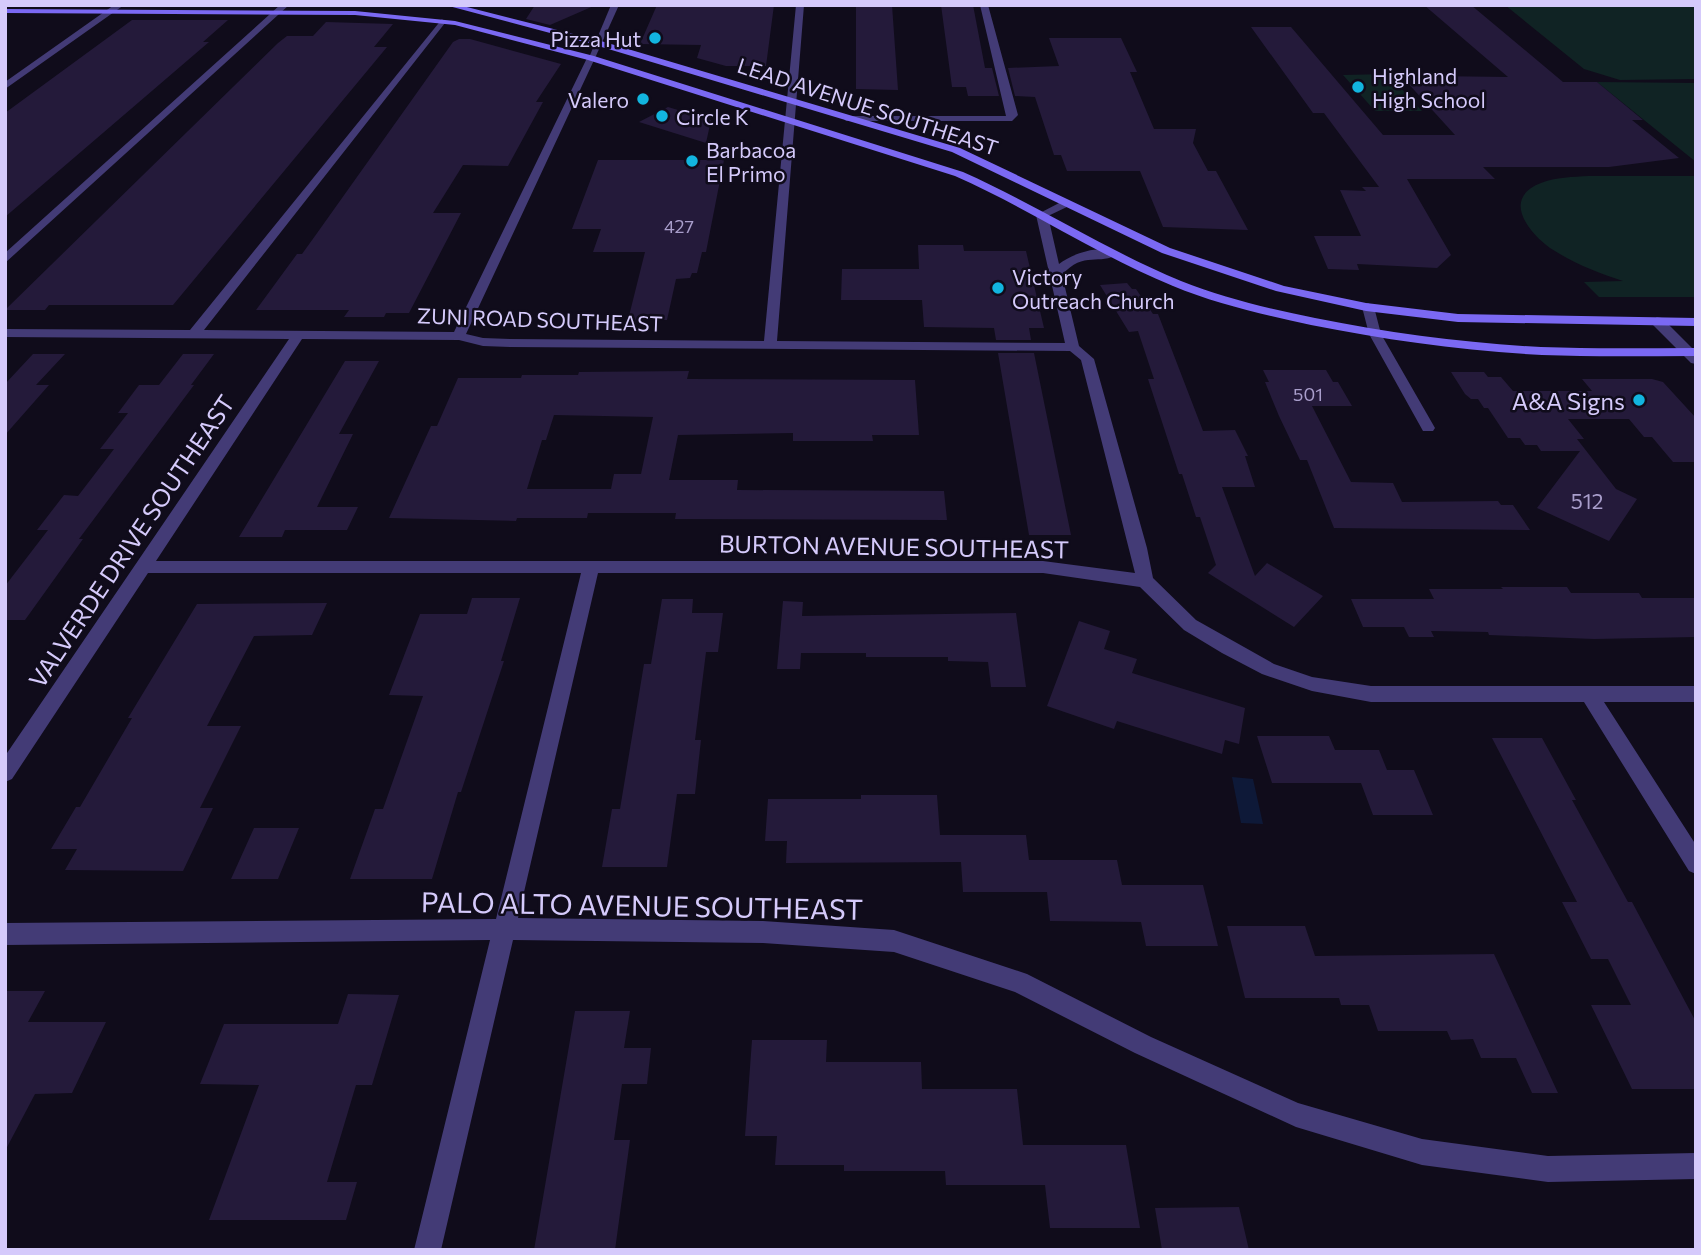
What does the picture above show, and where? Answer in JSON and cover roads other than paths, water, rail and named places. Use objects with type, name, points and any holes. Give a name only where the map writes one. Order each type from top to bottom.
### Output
[{"type":"main road","name":"LEAD AVENUE SOUTHEAST","points":[[449,5],[598,43],[929,142],[996,166],[1140,240],[1195,262],[1264,284],[1368,307],[1425,315],[1657,321]]},
{"type":"main road","name":"LEAD AVENUE SOUTHEAST","points":[[5,11],[281,8],[442,21],[591,58],[959,174],[1004,194],[1112,254],[1180,285],[1256,309],[1375,334]]},
{"type":"main road","points":[[1657,321],[1696,321]]},
{"type":"main road","points":[[1375,334],[1460,345],[1543,351],[1693,355]]},
{"type":"street","points":[[5,86],[120,5]]},
{"type":"street","points":[[459,336],[615,5]]},
{"type":"street","points":[[770,345],[800,5]]},
{"type":"street","points":[[849,118],[1009,119],[1013,115],[984,5]]},
{"type":"street","points":[[5,260],[281,8]]},
{"type":"street","points":[[194,334],[442,21]]},
{"type":"street","points":[[929,142],[929,128],[956,120]]},
{"type":"street","points":[[1068,203],[1042,215],[1073,347],[1087,359],[1139,548],[1144,581],[1190,625],[1268,669],[1312,684],[1371,694],[1696,694]]},
{"type":"street","points":[[1055,275],[1065,262],[1079,256],[1112,254]]},
{"type":"street","points":[[1368,307],[1375,334],[1428,428]]},
{"type":"street","points":[[1657,321],[1693,355]]},
{"type":"street","name":"ZUNI ROAD SOUTHEAST","points":[[5,333],[459,336],[483,342],[510,343],[1073,347]]},
{"type":"street","name":"VALVERDE DRIVE SOUTHEAST","points":[[5,774],[299,335]]},
{"type":"street","name":"BURTON AVENUE SOUTHEAST","points":[[143,567],[1043,567],[1144,581]]},
{"type":"street","points":[[427,1250],[591,568]]},
{"type":"street","points":[[1589,694],[1696,864]]},
{"type":"street","name":"PALO ALTO AVENUE SOUTHEAST","points":[[5,934],[505,929],[763,932],[894,941],[1018,982],[1143,1045],[1296,1115],[1422,1152],[1548,1169],[1696,1166]]},
{"type":"water","points":[[1232,777],[1253,779],[1263,824],[1241,823]]},
{"type":"place","name":"Pizza Hut","points":[[655,38]]},
{"type":"place","name":"Highland High School","points":[[1358,87]]},
{"type":"place","name":"Valero","points":[[643,99]]},
{"type":"place","name":"Circle K","points":[[662,116]]},
{"type":"place","name":"Barbacoa El Primo","points":[[692,161]]},
{"type":"place","name":"Victory Outreach Church","points":[[998,288]]},
{"type":"place","name":"A&A Signs","points":[[1639,400]]}]
